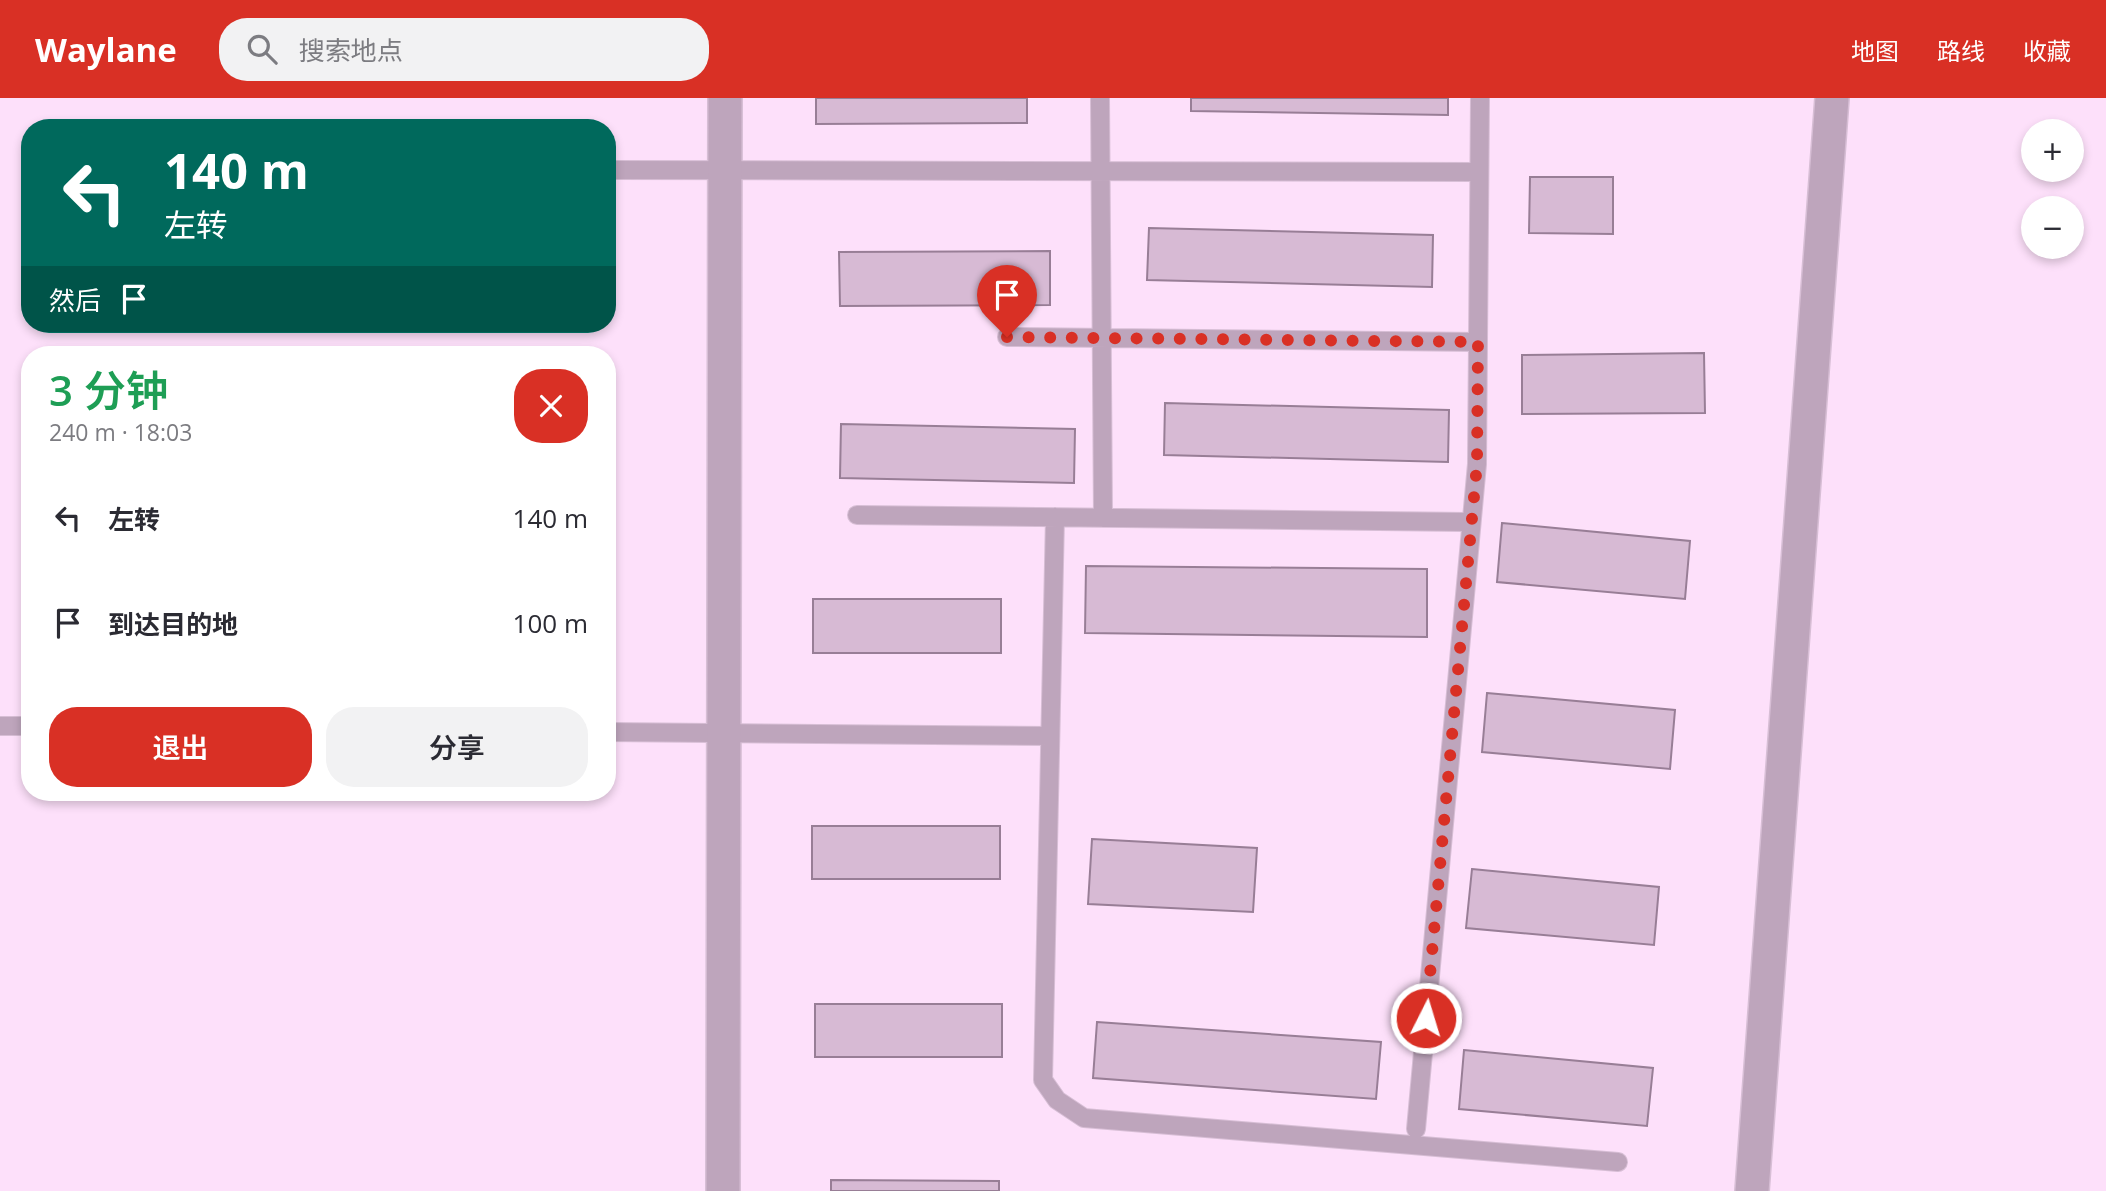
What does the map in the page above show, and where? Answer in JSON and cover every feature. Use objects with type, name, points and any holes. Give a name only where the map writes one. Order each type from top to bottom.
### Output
[{"type":"street","points":[[723,1191],[725,98]]},
{"type":"street","points":[[1752,1191],[1832,98]]},
{"type":"lane","points":[[1100,98],[1103,518]]},
{"type":"lane","points":[[1416,1129],[1477,464],[1480,98]]},
{"type":"lane","points":[[616,170],[1479,173]]},
{"type":"lane","points":[[1007,337],[1478,342]]},
{"type":"lane","points":[[857,515],[1466,522]]},
{"type":"lane","points":[[1055,517],[1044,1080],[1057,1100],[1084,1118],[1618,1162]]},
{"type":"lane","points":[[0,726],[21,726]]},
{"type":"lane","points":[[616,732],[1050,736]]},
{"type":"building","points":[[816,98],[1027,98],[1027,123],[816,124]]},
{"type":"building","points":[[1191,98],[1448,98],[1448,115],[1191,111]]},
{"type":"building","points":[[1530,177],[1613,177],[1613,234],[1529,233]]},
{"type":"building","points":[[1149,228],[1433,235],[1432,287],[1147,280]]},
{"type":"building","points":[[1050,251],[1050,305],[840,306],[839,252]]},
{"type":"building","points":[[1704,353],[1705,413],[1522,414],[1522,355]]},
{"type":"building","points":[[1165,403],[1449,410],[1448,462],[1164,455]]},
{"type":"building","points":[[841,424],[1075,429],[1074,483],[840,478]]},
{"type":"building","points":[[1502,523],[1690,541],[1685,599],[1497,582]]},
{"type":"building","points":[[1086,566],[1427,569],[1427,637],[1085,633]]},
{"type":"building","points":[[813,599],[1001,599],[1001,653],[813,653]]},
{"type":"building","points":[[1487,693],[1675,710],[1670,769],[1482,752]]},
{"type":"building","points":[[812,826],[1000,826],[1000,879],[812,879]]},
{"type":"building","points":[[1092,839],[1257,848],[1253,912],[1088,904]]},
{"type":"building","points":[[1472,869],[1659,887],[1654,945],[1466,928]]},
{"type":"building","points":[[815,1004],[1002,1004],[1002,1057],[815,1057]]},
{"type":"building","points":[[1097,1022],[1381,1042],[1376,1099],[1093,1078]]},
{"type":"building","points":[[1464,1050],[1653,1068],[1647,1126],[1459,1109]]},
{"type":"building","points":[[831,1180],[999,1181],[999,1191],[831,1191]]},
{"type":"route","points":[[1007,337],[1478,342],[1477,464],[1426,1018]]}]
